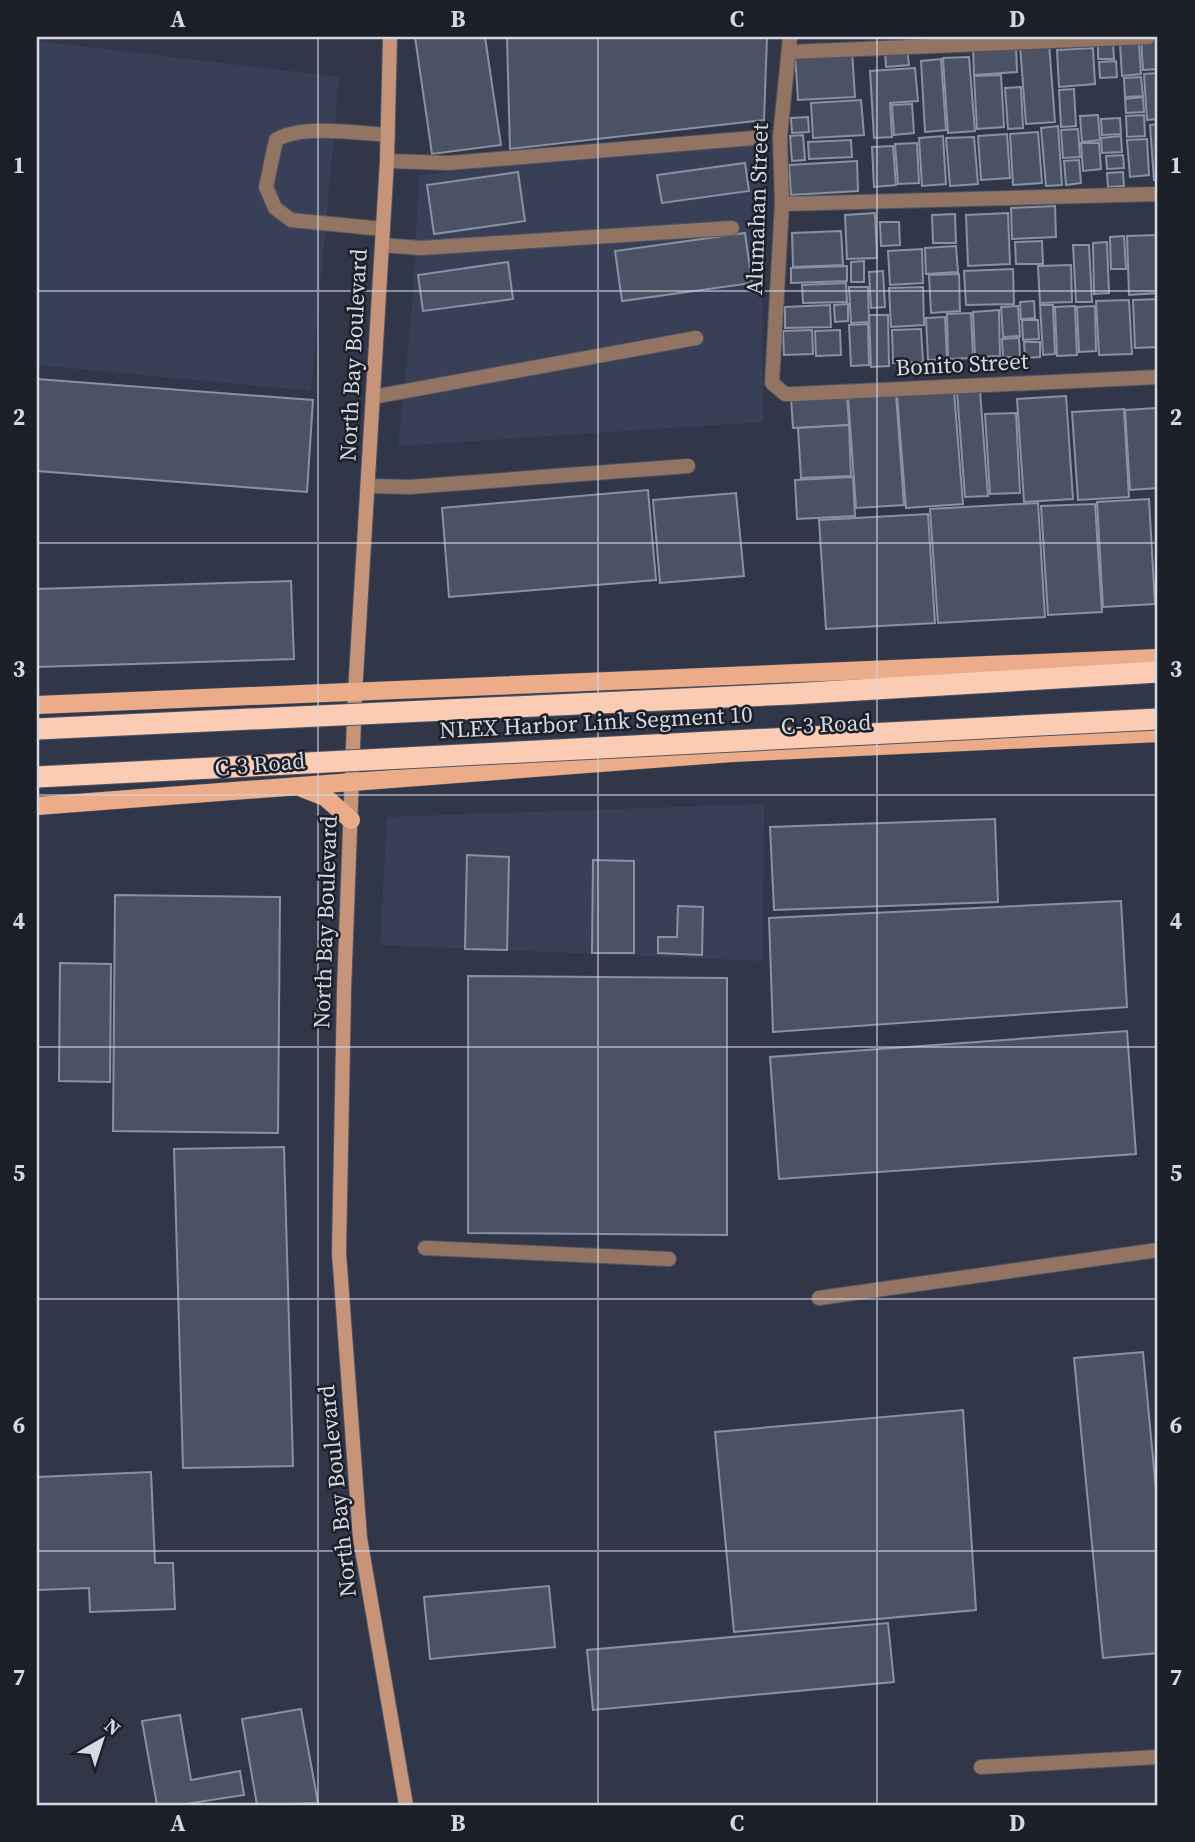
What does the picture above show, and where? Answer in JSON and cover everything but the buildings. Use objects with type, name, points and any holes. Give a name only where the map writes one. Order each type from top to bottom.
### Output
[{"type":"highway","name":"NLEX Harbor Link Segment 10","points":[[37,729],[791,694],[1158,672]]},
{"type":"highway","name":"NLEX Harbor Link Segment 10","points":[[37,777],[1158,719]]},
{"type":"main road","name":"North Bay Boulevard","points":[[390,37],[387,161],[355,693],[344,991],[339,1253],[360,1538],[405,1805]]},
{"type":"main road","points":[[37,705],[1158,657]]},
{"type":"main road","name":"C-3 Road","points":[[37,806],[732,753],[1158,733]]},
{"type":"main road","points":[[296,785],[325,797],[351,820]]},
{"type":"street","name":"Alumahan Street","points":[[772,383],[782,204],[780,137],[790,37]]},
{"type":"street","points":[[789,52],[1010,40],[1148,37]]},
{"type":"street","points":[[383,229],[291,220],[275,208],[265,187],[276,140],[286,134],[330,131],[388,135]]},
{"type":"street","points":[[387,161],[449,163],[754,138]]},
{"type":"street","points":[[782,204],[1158,194]]},
{"type":"street","points":[[382,244],[421,248],[732,228]]},
{"type":"street","points":[[373,397],[696,338]]},
{"type":"street","name":"Bonito Street","points":[[772,383],[785,394],[795,394],[1158,377]]},
{"type":"street","points":[[368,486],[410,486],[688,466]]},
{"type":"street","points":[[425,1248],[669,1259]]},
{"type":"street","points":[[818,1298],[1158,1250]]},
{"type":"street","points":[[981,1767],[1158,1757]]},
{"type":"shaded area","points":[[37,41],[339,77],[311,391],[37,365]]},
{"type":"shaded area","points":[[768,139],[762,291],[763,422],[398,446],[412,309],[419,175]]},
{"type":"shaded area","points":[[764,804],[763,961],[380,945],[387,817]]}]
